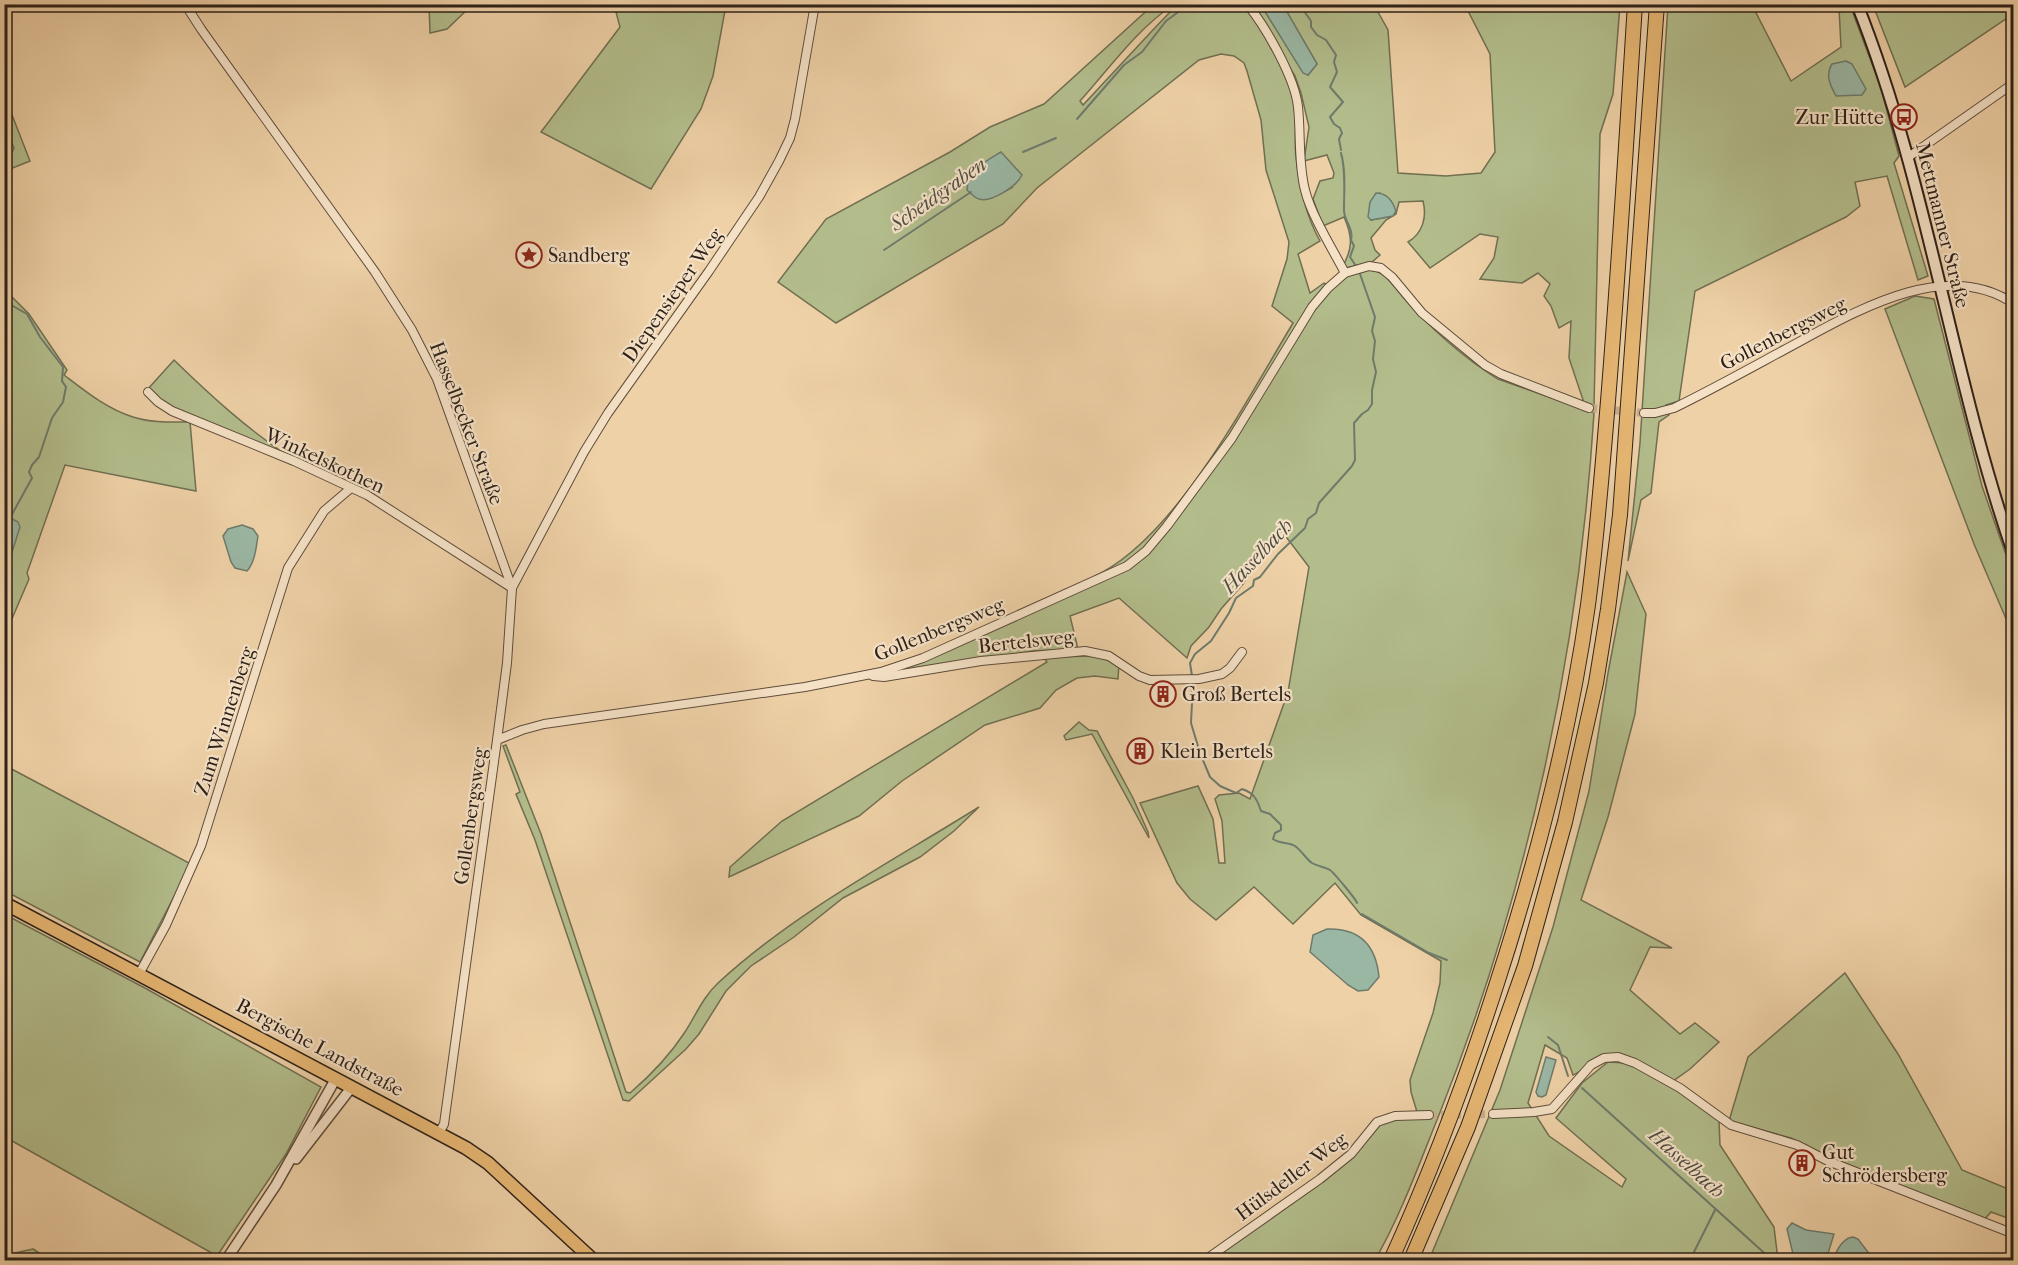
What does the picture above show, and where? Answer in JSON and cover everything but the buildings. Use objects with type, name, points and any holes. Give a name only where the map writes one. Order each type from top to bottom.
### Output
[{"type":"highway","points":[[1390,1260],[1418,1200],[1474,1056],[1524,899],[1545,818],[1573,690],[1588,606],[1599,511],[1635,4]]},
{"type":"highway","points":[[1411,1260],[1468,1127],[1526,966],[1566,822],[1596,682],[1620,515],[1657,4]]},
{"type":"main road","name":"Mettmanner Straße","points":[[1857,4],[1889,93],[1984,460],[2013,555]]},
{"type":"main road","name":"Bergische Landstraße","points":[[4,903],[476,1154],[593,1260]]},
{"type":"street","name":"Hasselbecker Straße","points":[[185,4],[201,30],[356,245],[412,330],[437,379],[513,588],[507,663],[497,740]]},
{"type":"street","name":"Diepensieper Weg","points":[[513,588],[584,452],[608,413],[722,253],[759,197],[779,161],[790,138],[795,119],[815,4]]},
{"type":"street","points":[[1247,4],[1291,80],[1298,105],[1299,154],[1305,194],[1349,272]]},
{"type":"street","points":[[1907,158],[2013,83]]},
{"type":"street","name":"Gollenbergsweg","points":[[439,1133],[444,1124],[497,740],[544,724],[869,675],[923,658],[1127,566],[1146,551],[1167,526],[1232,438],[1312,307],[1328,288],[1349,272],[1373,265],[1387,272],[1422,313],[1485,365],[1501,374],[1589,408]]},
{"type":"street","name":"Gollenbergsweg","points":[[1644,413],[1655,413],[1674,408],[1842,319],[1898,294],[1940,286],[1972,286],[1999,294],[2013,304]]},
{"type":"street","name":"Winkelskothen","points":[[148,392],[172,411],[294,461],[367,495],[513,588]]},
{"type":"street","name":"Zum Winnenberg","points":[[139,974],[194,867],[288,568],[324,511],[351,488]]},
{"type":"street","name":"Bertelsweg","points":[[869,675],[884,677],[981,661],[1085,651],[1115,659],[1145,679],[1199,679],[1226,672],[1242,652]]},
{"type":"street","points":[[1493,1114],[1552,1109],[1591,1065],[1604,1058],[1618,1057],[1635,1063],[1680,1088],[1731,1125],[1797,1144],[1828,1161],[2013,1234]]},
{"type":"street","points":[[276,1185],[335,1080]]},
{"type":"street","points":[[226,1260],[276,1185],[351,1088]]},
{"type":"street","name":"Hülsdeller Weg","points":[[1205,1260],[1320,1179],[1351,1154],[1377,1122],[1395,1116],[1430,1115]]},
{"type":"green space","points":[[429,4],[472,5],[447,29],[430,33]]},
{"type":"green space","points":[[1242,4],[1274,52],[1293,95],[1296,112],[1295,151],[1299,178],[1307,211],[1320,241],[1298,254],[1310,293],[1324,283],[1328,285],[1231,437],[1151,542],[1124,565],[1093,579],[1123,559],[1152,532],[1180,500],[1231,427],[1293,323],[1272,306],[1287,259],[1289,242],[1266,170],[1261,120],[1244,63],[1234,56],[1221,54],[1199,60],[1037,188],[1003,224],[836,323],[778,282],[826,219],[950,152],[990,127],[1044,104],[1153,5],[1173,5],[1147,26],[1124,50],[1080,101],[1083,105],[1169,13],[1181,5]],"holes":[[[1013,187],[990,198],[980,198],[968,190]]]},
{"type":"green space","points":[[610,5],[726,5],[713,76],[701,109],[651,189],[541,132],[620,27],[616,12]]},
{"type":"green space","points":[[1251,5],[1261,5],[1303,72],[1308,75],[1317,64],[1283,5],[1374,5],[1388,30],[1398,173],[1446,176],[1481,173],[1495,152],[1490,54],[1465,5],[1620,5],[1613,94],[1600,134],[1594,407],[1584,403],[1569,358],[1571,321],[1559,328],[1551,306],[1544,296],[1550,284],[1538,273],[1522,283],[1480,279],[1494,258],[1498,237],[1480,234],[1430,268],[1408,242],[1423,224],[1423,201],[1399,202],[1396,214],[1394,216],[1396,213],[1391,201],[1380,193],[1371,220],[1393,216],[1386,220],[1371,238],[1375,250],[1380,255],[1372,262],[1341,269],[1350,249],[1349,231],[1344,217],[1323,226],[1313,199],[1320,181],[1333,178],[1334,173],[1327,155],[1304,161],[1309,127],[1295,76]]},
{"type":"green space","points":[[1668,5],[1752,5],[1791,81],[1841,47],[1837,5],[1850,5],[1881,88],[1899,156],[1894,163],[1928,276],[1918,280],[1887,176],[1855,182],[1860,206],[1846,217],[1695,291],[1679,401],[1666,405],[1669,415],[1659,422],[1651,493],[1641,500],[1628,561],[1640,443]]},
{"type":"green space","points":[[1873,5],[2006,5],[2013,14],[1905,87]]},
{"type":"green space","points":[[5,97],[30,161],[5,171],[5,157],[14,148],[5,127]]},
{"type":"green space","points":[[1368,270],[1384,276],[1436,331],[1472,362],[1498,379],[1594,413],[1587,503],[1562,681],[1523,858],[1499,945],[1471,1031],[1439,1115],[1409,1189],[1375,1260],[1212,1260],[1323,1182],[1354,1156],[1381,1124],[1390,1120],[1429,1118],[1417,1112],[1410,1080],[1433,1013],[1440,983],[1441,961],[1361,915],[1335,883],[1293,924],[1254,887],[1216,920],[1190,899],[1177,883],[1140,803],[1198,786],[1213,819],[1219,863],[1225,863],[1222,821],[1215,799],[1219,795],[1239,793],[1250,799],[1288,692],[1309,567],[1284,534],[1266,550],[1243,584],[1191,646],[1187,658],[1119,598],[1070,616],[1078,649],[1033,651],[886,674],[1140,558],[1232,444],[1316,305],[1344,277]]},
{"type":"green space","points":[[5,290],[29,314],[67,370],[64,375],[88,393],[114,409],[140,419],[190,422],[196,491],[65,465],[27,573],[29,579],[5,635]]},
{"type":"green space","points":[[1915,296],[1934,299],[1982,486],[2013,575],[2013,635],[1974,544],[1885,309]]},
{"type":"green space","points":[[174,360],[229,411],[288,456],[173,411],[147,390]]},
{"type":"green space","points":[[1627,572],[1646,614],[1635,714],[1608,817],[1581,900],[1672,948],[1650,947],[1630,990],[1680,1034],[1695,1023],[1719,1042],[1690,1069],[1673,1081],[1638,1061],[1619,1054],[1600,1056],[1573,1075],[1567,1058],[1545,1045],[1528,1103],[1549,1136],[1622,1187],[1626,1179],[1556,1118],[1582,1083],[1608,1062],[1627,1063],[1681,1093],[1719,1121],[1720,1145],[1774,1227],[1778,1260],[1660,1258],[1657,1260],[1429,1260],[1500,1090],[1553,927],[1589,791]]},
{"type":"green space","points":[[1095,656],[1119,664],[1118,679],[1095,676],[1077,678],[1056,690],[1040,708],[985,725],[902,781],[859,816],[729,877],[730,867],[782,821],[1047,662],[1043,657]]},
{"type":"green space","points":[[1079,722],[1089,730],[1097,731],[1133,798],[1149,838],[1092,734],[1066,740],[1064,736]]},
{"type":"green space","points":[[506,745],[541,834],[626,1092],[630,1093],[673,1049],[713,988],[748,957],[844,889],[979,807],[954,831],[920,857],[843,898],[794,937],[751,966],[726,991],[699,1034],[686,1049],[629,1101],[623,1100],[535,840],[516,794],[520,792],[503,746]]},
{"type":"green space","points":[[4,765],[191,864],[140,962],[5,891]]},
{"type":"green space","points":[[4,914],[145,988],[321,1087],[286,1154],[217,1256],[5,1137]]},
{"type":"green space","points":[[1845,973],[1898,1054],[1962,1170],[2013,1191],[2013,1220],[1991,1212],[1984,1220],[1828,1157],[1791,1138],[1729,1121],[1748,1057]]},
{"type":"green space","points":[[33,1249],[50,1260],[5,1260],[5,1255]]},
{"type":"shaded area","points":[[1261,5],[1283,5],[1317,64],[1308,75],[1303,73]]},
{"type":"shaded area","points":[[1846,61],[1852,64],[1866,89],[1862,95],[1836,96],[1832,88],[1829,76],[1832,64]]},
{"type":"shaded area","points":[[1001,152],[1022,175],[1015,184],[997,196],[984,200],[976,198],[967,190],[970,177],[978,167]]},
{"type":"shaded area","points":[[1376,193],[1386,196],[1391,201],[1396,211],[1393,216],[1371,220],[1368,217],[1370,202]]},
{"type":"shaded area","points":[[5,515],[18,522],[20,527],[5,574]]},
{"type":"shaded area","points":[[242,525],[253,529],[258,536],[256,550],[247,571],[235,568],[223,536],[228,529]]},
{"type":"shaded area","points":[[1327,929],[1338,929],[1357,935],[1370,947],[1379,977],[1368,990],[1358,991],[1348,985],[1310,952],[1313,935]]},
{"type":"shaded area","points":[[1546,1057],[1556,1060],[1546,1095],[1542,1097],[1536,1092]]},
{"type":"shaded area","points":[[1792,1223],[1806,1230],[1834,1234],[1826,1260],[1804,1260],[1793,1254],[1787,1229]]},
{"type":"shaded area","points":[[1853,1237],[1858,1239],[1874,1260],[1841,1260],[1835,1255],[1844,1241]]},
{"type":"waterway","name":"Scheidgraben","points":[[1077,119],[1124,65],[1142,52],[1166,21],[1185,7],[1196,4]]},
{"type":"waterway","name":"Hasselbach","points":[[1299,4],[1311,21],[1311,27],[1317,35],[1326,40],[1336,55],[1334,62],[1337,72],[1330,87],[1343,102],[1330,117],[1342,133],[1339,139],[1341,150]]},
{"type":"waterway","name":"Scheidgraben","points":[[1023,152],[1056,138]]},
{"type":"waterway","name":"Hasselbach","points":[[1341,153],[1344,174],[1344,213],[1354,246],[1350,257],[1356,266]]},
{"type":"waterway","name":"Scheidgraben","points":[[884,250],[971,192]]},
{"type":"waterway","name":"Hasselbach","points":[[1192,676],[1190,663],[1195,654],[1211,641],[1236,598],[1253,586],[1254,580],[1260,577],[1278,554],[1305,528],[1308,519],[1316,513],[1319,503],[1355,460],[1354,423],[1372,404],[1376,372],[1373,359],[1375,341],[1372,331],[1375,317],[1359,271]]},
{"type":"waterway","points":[[4,301],[27,314],[40,337],[63,367],[62,381],[66,387],[63,402],[52,418],[39,457],[29,472],[32,478],[10,518]]},
{"type":"waterway","name":"Hasselbach","points":[[1193,682],[1191,723],[1210,777],[1220,786],[1236,793],[1242,789],[1252,795],[1261,811],[1270,814],[1281,825],[1281,830],[1275,833],[1273,839],[1295,846],[1312,863],[1330,870],[1357,903]]},
{"type":"waterway","name":"Hasselbach","points":[[1362,914],[1429,953],[1447,960]]},
{"type":"waterway","name":"Hasselbach","points":[[1548,1037],[1558,1045],[1568,1076]]},
{"type":"waterway","name":"Hasselbach","points":[[1582,1088],[1772,1260]]},
{"type":"waterway","points":[[1690,1260],[1715,1210]]},
{"type":"tunnel","points":[[1589,408],[1644,413]]},
{"type":"tunnel","points":[[1429,1115],[1493,1114]]},
{"type":"place","name":"Zur Hütte","points":[[1904,117]]},
{"type":"place","name":"Sandberg","points":[[529,255]]},
{"type":"place","name":"Groß Bertels","points":[[1163,694]]},
{"type":"place","name":"Klein Bertels","points":[[1140,751]]},
{"type":"place","name":"Gut Schrödersberg","points":[[1802,1163]]}]
